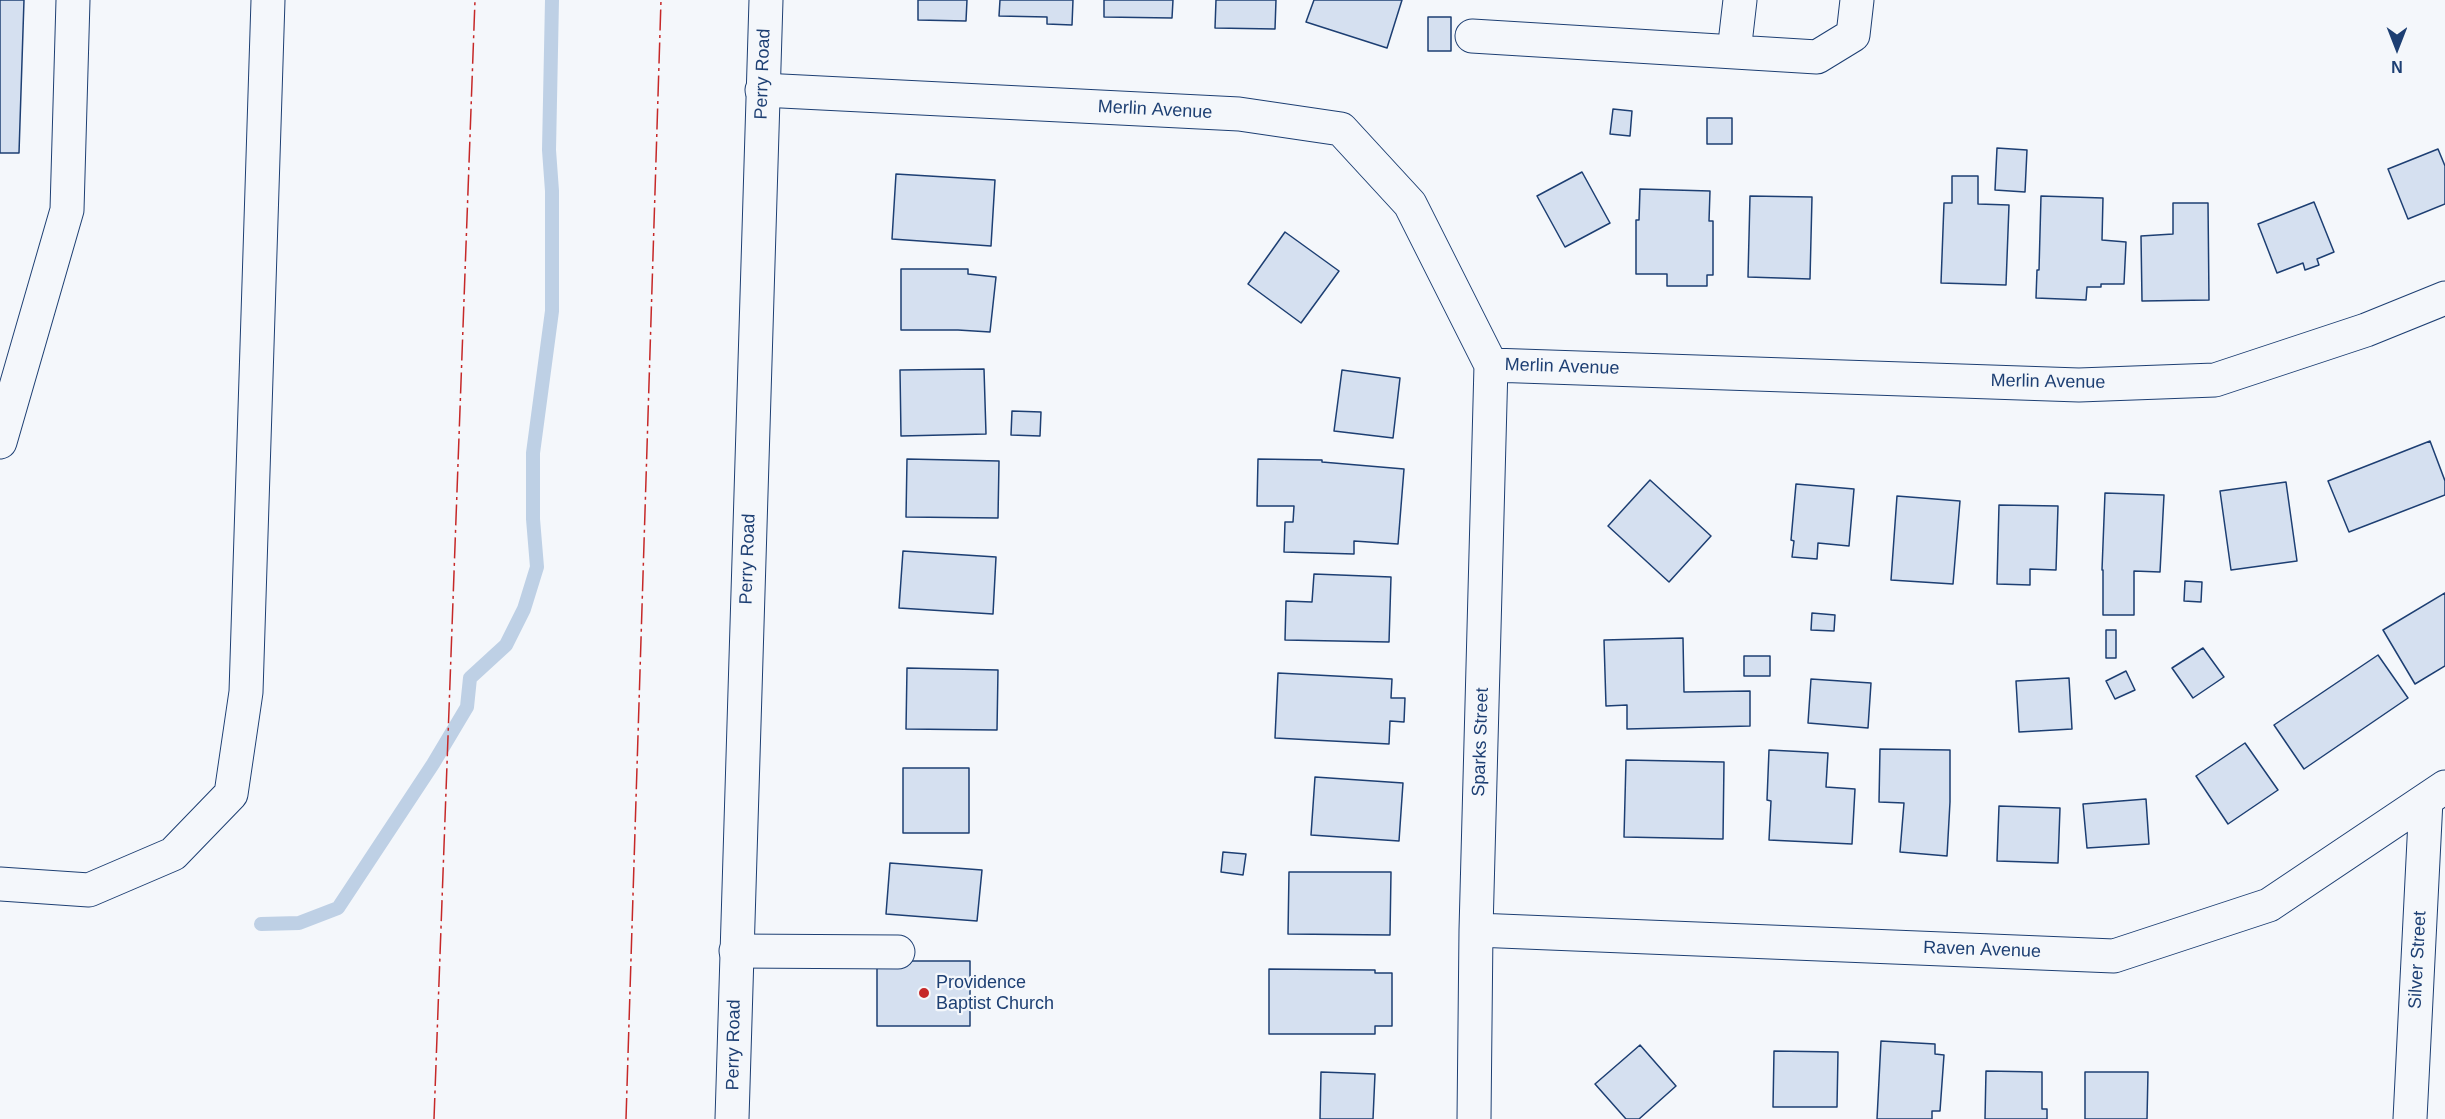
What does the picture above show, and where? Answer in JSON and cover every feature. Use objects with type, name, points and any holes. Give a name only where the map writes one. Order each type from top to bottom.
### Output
[{"type":"street","points":[[0,442],[67,210],[73,0]]},
{"type":"street","points":[[0,885],[89,890],[173,854],[231,794],[246,692],[267,0]]},
{"type":"street","name":"Perry Road","points":[[732,1119],[766,0]]},
{"type":"street","points":[[1734,52],[1740,0]]},
{"type":"street","points":[[1472,36],[1817,57],[1853,35],[1857,0]]},
{"type":"street","name":"Merlin Avenue","points":[[762,90],[1239,114],[1341,129],[1410,204],[1491,365],[2079,385],[2215,380],[2366,330],[2445,298]]},
{"type":"street","name":"Sparks Street","points":[[1474,1119],[1476,930],[1491,365]]},
{"type":"street","name":"Raven Avenue","points":[[1476,930],[2114,956],[2270,905],[2436,793]]},
{"type":"street","name":"Silver Street","points":[[2410,1119],[2436,793]]},
{"type":"street","points":[[736,951],[898,952]]},
{"type":"building","points":[[0,0],[24,0],[19,153],[0,153]]},
{"type":"building","points":[[918,0],[967,0],[966,21],[918,20]]},
{"type":"building","points":[[1000,0],[1073,0],[1072,25],[1047,24],[1047,17],[999,16]]},
{"type":"building","points":[[1104,0],[1173,0],[1172,18],[1104,17]]},
{"type":"building","points":[[1216,0],[1276,0],[1275,29],[1215,28]]},
{"type":"building","points":[[1314,0],[1402,0],[1387,48],[1306,22]]},
{"type":"building","points":[[1428,17],[1451,17],[1451,51],[1428,51]]},
{"type":"building","points":[[1613,109],[1632,111],[1630,136],[1610,134]]},
{"type":"building","points":[[1707,118],[1732,118],[1732,144],[1707,144]]},
{"type":"building","points":[[1997,148],[2027,150],[2025,192],[1995,190]]},
{"type":"building","points":[[2438,149],[2445,166],[2445,204],[2408,219],[2388,169]]},
{"type":"building","points":[[1582,172],[1610,223],[1565,247],[1537,196]]},
{"type":"building","points":[[896,174],[995,180],[991,246],[892,239]]},
{"type":"building","points":[[1952,176],[1978,176],[1978,204],[2009,205],[2006,285],[1941,283],[1944,203],[1952,203]]},
{"type":"building","points":[[1640,189],[1710,191],[1709,221],[1713,221],[1713,275],[1707,275],[1707,286],[1667,286],[1667,274],[1636,274],[1636,220],[1639,220]]},
{"type":"building","points":[[1750,196],[1812,197],[1810,279],[1748,277]]},
{"type":"building","points":[[2041,196],[2103,198],[2102,240],[2126,242],[2124,284],[2101,284],[2101,287],[2087,287],[2086,300],[2036,298]]},
{"type":"building","points":[[2314,202],[2334,252],[2317,259],[2319,265],[2305,270],[2303,263],[2277,273],[2258,224]]},
{"type":"building","points":[[2173,203],[2208,203],[2209,300],[2142,301],[2141,236],[2173,234]]},
{"type":"building","points":[[1285,232],[1339,271],[1301,323],[1248,284]]},
{"type":"building","points":[[901,269],[968,269],[968,274],[996,277],[990,332],[901,330]]},
{"type":"building","points":[[984,369],[986,434],[901,436],[900,370]]},
{"type":"building","points":[[1342,370],[1400,378],[1393,438],[1334,431]]},
{"type":"building","points":[[1012,411],[1041,412],[1040,436],[1011,435]]},
{"type":"building","points":[[2430,441],[2445,481],[2445,495],[2349,532],[2328,481]]},
{"type":"building","points":[[907,459],[999,461],[998,518],[906,517]]},
{"type":"building","points":[[1258,459],[1322,460],[1322,462],[1404,469],[1398,544],[1354,541],[1354,554],[1284,552],[1285,522],[1293,522],[1294,506],[1257,506]]},
{"type":"building","points":[[1650,480],[1711,536],[1669,582],[1608,526]]},
{"type":"building","points":[[2286,482],[2297,561],[2231,570],[2220,491]]},
{"type":"building","points":[[1796,484],[1854,489],[1849,546],[1818,543],[1817,559],[1792,557],[1794,541],[1791,540]]},
{"type":"building","points":[[2105,493],[2164,495],[2160,572],[2134,571],[2134,615],[2103,615]]},
{"type":"building","points":[[1897,496],[1960,501],[1953,584],[1891,580]]},
{"type":"building","points":[[1999,505],[2058,506],[2056,570],[2030,569],[2030,585],[1997,584]]},
{"type":"building","points":[[903,551],[996,557],[993,614],[899,608]]},
{"type":"building","points":[[1314,574],[1391,577],[1389,642],[1285,640],[1286,601],[1312,602]]},
{"type":"building","points":[[2185,581],[2202,582],[2201,602],[2184,601]]},
{"type":"building","points":[[2445,593],[2445,666],[2415,684],[2383,630]]},
{"type":"building","points":[[1812,613],[1835,615],[1834,631],[1811,630]]},
{"type":"building","points":[[2106,630],[2116,630],[2116,658],[2106,658]]},
{"type":"building","points":[[1683,638],[1684,692],[1750,691],[1750,726],[1627,729],[1627,705],[1606,706],[1604,640]]},
{"type":"building","points":[[2203,648],[2224,677],[2193,698],[2172,668]]},
{"type":"building","points":[[2378,655],[2408,698],[2304,769],[2274,725]]},
{"type":"building","points":[[1744,656],[1770,656],[1770,676],[1744,676]]},
{"type":"building","points":[[907,668],[998,670],[997,730],[906,729]]},
{"type":"building","points":[[2126,671],[2135,690],[2115,699],[2106,681]]},
{"type":"building","points":[[1278,673],[1392,679],[1391,698],[1405,698],[1404,722],[1390,721],[1389,744],[1275,738]]},
{"type":"building","points":[[2069,678],[2072,729],[2019,732],[2016,681]]},
{"type":"building","points":[[1811,679],[1871,683],[1868,728],[1808,723]]},
{"type":"building","points":[[2245,743],[2278,790],[2228,824],[2196,776]]},
{"type":"building","points":[[1880,749],[1950,750],[1947,856],[1900,852],[1904,803],[1879,802]]},
{"type":"building","points":[[1769,750],[1828,753],[1826,787],[1855,789],[1852,844],[1769,840],[1771,801],[1767,800]]},
{"type":"building","points":[[1626,760],[1724,762],[1723,839],[1624,837]]},
{"type":"building","points":[[903,768],[969,768],[969,833],[903,833]]},
{"type":"building","points":[[1315,777],[1403,783],[1399,841],[1311,835]]},
{"type":"building","points":[[2146,799],[2149,844],[2087,848],[2083,804]]},
{"type":"building","points":[[1999,806],[2060,808],[2058,863],[1997,861]]},
{"type":"building","points":[[1223,852],[1246,854],[1243,875],[1221,872]]},
{"type":"building","points":[[890,863],[982,870],[977,921],[886,914]]},
{"type":"building","points":[[1289,872],[1391,872],[1390,935],[1288,934]]},
{"type":"building","name":"Providence Baptist Church","points":[[877,961],[970,961],[970,1026],[877,1026]]},
{"type":"building","points":[[1269,969],[1375,970],[1375,973],[1392,973],[1392,1026],[1375,1026],[1375,1034],[1269,1034]]},
{"type":"building","points":[[1881,1041],[1935,1044],[1935,1054],[1944,1055],[1940,1111],[1932,1111],[1932,1119],[1877,1119]]},
{"type":"building","points":[[1640,1045],[1676,1086],[1639,1119],[1626,1119],[1595,1084]]},
{"type":"building","points":[[1774,1051],[1838,1052],[1837,1107],[1773,1107]]},
{"type":"building","points":[[1986,1071],[2042,1072],[2042,1109],[2047,1109],[2047,1119],[1985,1119]]},
{"type":"building","points":[[1321,1072],[1375,1074],[1373,1119],[1320,1119]]},
{"type":"building","points":[[2085,1072],[2148,1072],[2147,1119],[2085,1119]]},
{"type":"waterway","points":[[261,924],[299,923],[338,908],[433,764],[467,707],[470,678],[506,645],[524,609],[537,567],[533,519],[533,453],[552,311],[552,191],[549,150],[552,0]]},
{"type":"power","points":[[434,1119],[475,0]]},
{"type":"power","points":[[626,1119],[661,0]]},
{"type":"place","name":"Providence Baptist Church","points":[[924,993]]}]
